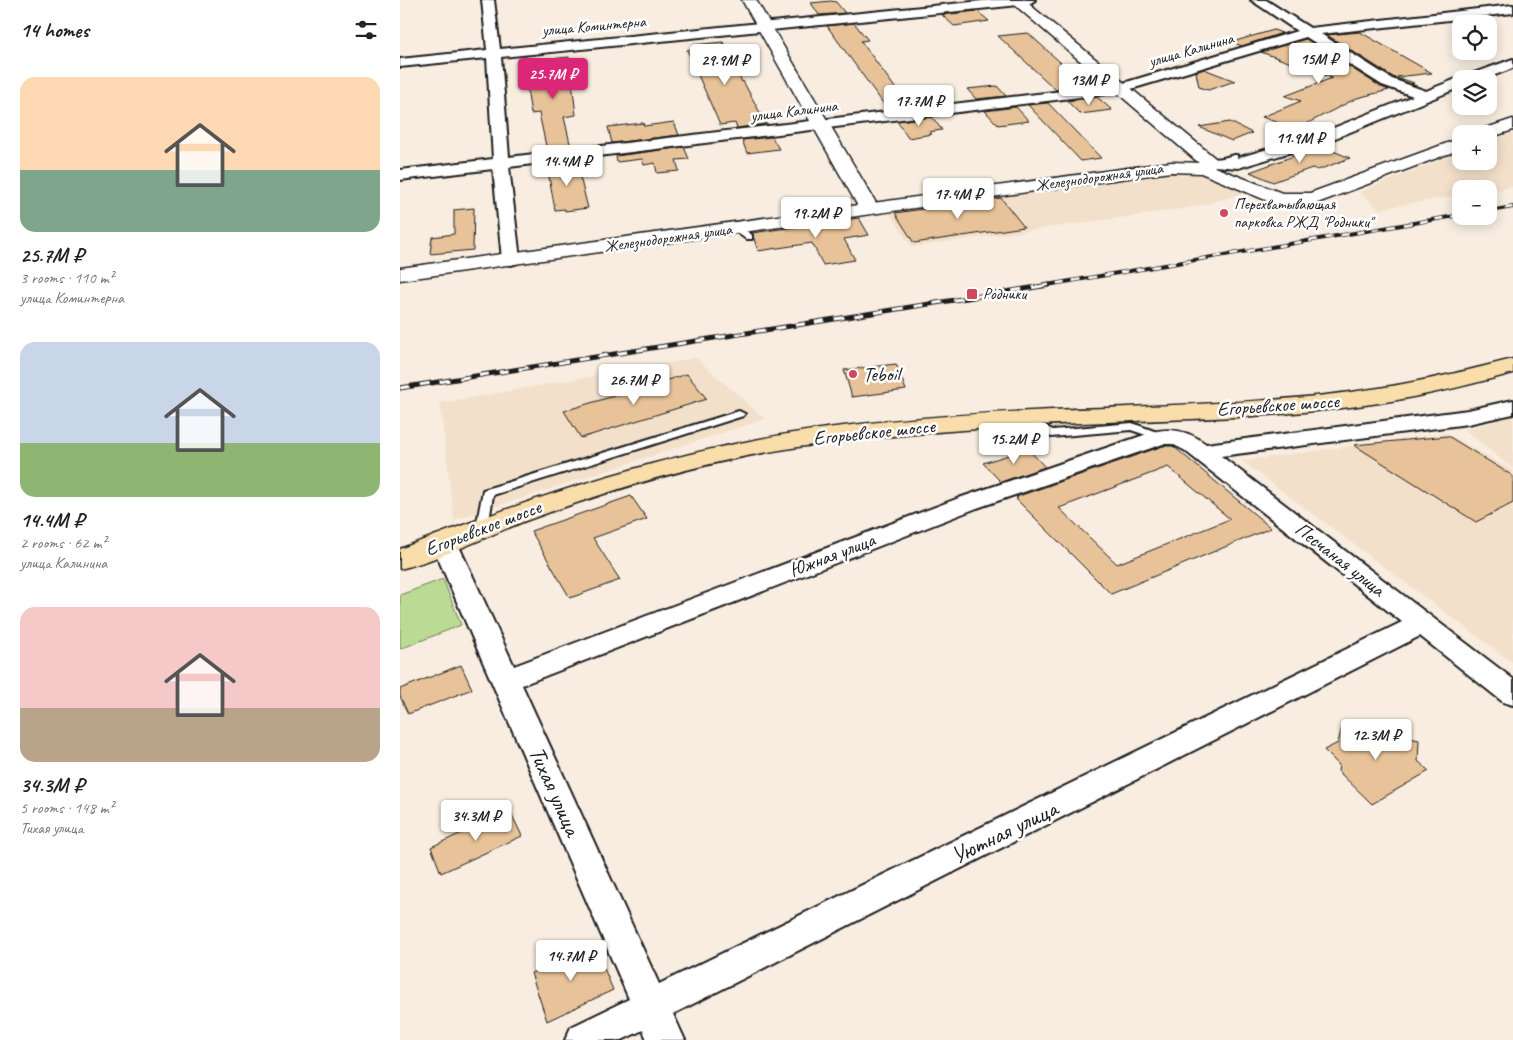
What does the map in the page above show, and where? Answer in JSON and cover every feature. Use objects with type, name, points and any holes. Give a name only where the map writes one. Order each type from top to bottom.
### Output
[{"type":"main road","name":"Егорьевское шоссе","points":[[400,560],[444,542],[606,484],[694,459],[798,440],[855,433],[1022,419],[1342,400],[1420,389],[1460,381],[1513,366]]},
{"type":"street","points":[[488,0],[494,52],[501,164],[512,259]]},
{"type":"street","points":[[749,0],[869,208]]},
{"type":"street","points":[[1021,0],[1207,165],[1274,197],[1301,200],[1312,199],[1452,146]]},
{"type":"street","name":"улица Коминтерна","points":[[400,62],[1021,0]]},
{"type":"street","points":[[1257,0],[1387,82],[1426,96]]},
{"type":"street","name":"улица Калинина","points":[[400,175],[1121,88],[1287,40],[1307,32],[1513,9]]},
{"type":"street","points":[[1495,70],[1513,63]]},
{"type":"street","name":"Железнодорожная улица","points":[[400,274],[743,232],[869,208],[1171,167],[1238,163],[1322,138],[1452,86]]},
{"type":"street","points":[[1497,130],[1513,124]]},
{"type":"street","points":[[1201,452],[1459,418],[1511,408]]},
{"type":"street","name":"Песчаная улица","points":[[1161,437],[1176,437],[1201,452],[1513,694]]},
{"type":"street","name":"Южная улица","points":[[506,680],[968,503],[1161,437]]},
{"type":"street","name":"Тихая улица","points":[[444,542],[666,1040]]},
{"type":"street","name":"Уютная улица","points":[[584,1040],[652,1008],[1423,623]]},
{"type":"lane","points":[[1207,165],[1234,157]]},
{"type":"lane","points":[[482,528],[487,493],[739,414]]},
{"type":"lane","points":[[1022,419],[1051,434],[1132,426],[1161,437]]},
{"type":"shaded area","points":[[1513,132],[1513,187],[1497,190],[1497,180],[1452,180],[1452,197],[1379,209],[1359,192],[1452,156],[1452,170],[1497,170],[1497,139]]},
{"type":"shaded area","points":[[1194,172],[1218,178],[1246,192],[1207,204],[1169,211],[912,247],[889,212],[1165,174]]},
{"type":"shaded area","points":[[696,358],[765,419],[454,520],[440,403]]},
{"type":"shaded area","points":[[1513,415],[1513,469],[1465,430]]},
{"type":"shaded area","points":[[1446,433],[1513,471],[1513,663],[1242,461]]},
{"type":"green space","points":[[443,579],[461,625],[400,649],[400,595]]},
{"type":"building","points":[[836,2],[845,13],[819,15],[811,3]]},
{"type":"building","points":[[977,11],[989,21],[954,26],[942,15]]},
{"type":"building","points":[[854,23],[868,40],[861,41],[901,96],[915,95],[923,106],[888,110],[827,26]]},
{"type":"building","points":[[1274,30],[1282,33],[1242,46],[1232,42]]},
{"type":"building","points":[[1360,32],[1432,73],[1397,77],[1414,83],[1411,84],[1393,77],[1327,35]]},
{"type":"building","points":[[1028,33],[1086,86],[1056,90],[998,36]]},
{"type":"building","points":[[1306,39],[1381,87],[1389,90],[1357,98],[1296,129],[1262,117],[1301,101],[1285,96],[1332,78],[1261,52]]},
{"type":"building","points":[[723,42],[742,82],[766,124],[737,128],[735,123],[720,125],[687,50],[695,49],[693,45]]},
{"type":"building","points":[[569,57],[576,115],[564,117],[571,148],[547,151],[539,113],[531,114],[526,83],[535,83],[531,61]]},
{"type":"building","points":[[1204,69],[1235,81],[1208,90],[1199,87],[1196,72]]},
{"type":"building","points":[[997,86],[1006,96],[976,99],[967,89]]},
{"type":"building","points":[[1097,97],[1112,110],[1080,114],[1067,101]]},
{"type":"building","points":[[1048,103],[1101,158],[1081,161],[1028,105]]},
{"type":"building","points":[[1016,107],[1029,121],[998,125],[985,111]]},
{"type":"building","points":[[932,117],[942,130],[929,132],[932,134],[908,138],[897,121]]},
{"type":"building","points":[[674,122],[679,135],[612,143],[608,127],[643,123],[644,126]]},
{"type":"building","points":[[1230,122],[1252,133],[1232,141],[1199,127]]},
{"type":"building","points":[[772,137],[779,149],[747,153],[742,140]]},
{"type":"building","points":[[1321,146],[1350,158],[1318,170],[1312,168],[1273,182],[1250,172]]},
{"type":"building","points":[[684,147],[689,159],[676,160],[679,171],[657,173],[655,163],[644,165],[642,159],[617,162],[616,156]]},
{"type":"building","points":[[576,161],[588,208],[565,211],[565,209],[555,210],[548,171],[551,171],[549,164]]},
{"type":"building","points":[[1001,198],[1024,227],[914,243],[895,213]]},
{"type":"building","points":[[474,208],[473,250],[430,254],[432,237],[454,234],[454,210]]},
{"type":"building","points":[[859,218],[869,235],[844,239],[855,260],[823,265],[812,243],[758,251],[752,233]]},
{"type":"building","points":[[896,364],[906,390],[852,397],[844,370]]},
{"type":"building","points":[[687,374],[707,399],[581,438],[564,411]]},
{"type":"building","points":[[1448,436],[1513,476],[1513,503],[1476,522],[1354,445]]},
{"type":"building","points":[[1163,446],[1173,446],[1271,528],[1111,594],[1016,497]],"holes":[[[1168,467],[1230,519],[1117,564],[1059,508]]]},
{"type":"building","points":[[1028,449],[1045,467],[1001,482],[983,463]]},
{"type":"building","points":[[631,496],[647,519],[593,538],[620,580],[570,598],[531,531]]},
{"type":"building","points":[[461,665],[472,689],[408,714],[400,696],[400,689]]},
{"type":"building","points":[[1373,723],[1382,732],[1419,740],[1418,761],[1429,771],[1372,804],[1338,771],[1339,765],[1324,750],[1338,743],[1342,727],[1361,729]]},
{"type":"building","points":[[510,811],[522,836],[441,873],[431,847]]},
{"type":"building","points":[[594,944],[613,990],[547,1021],[531,973]]},
{"type":"railway","points":[[1497,210],[1513,207]]},
{"type":"railway","points":[[1041,286],[1452,217]]},
{"type":"railway","points":[[400,388],[1049,285]]},
{"type":"place","name":"Перехватывающая парковка РЖД \"Родники\"","points":[[1224,213]]},
{"type":"place","name":"Родники","points":[[972,294]]},
{"type":"place","name":"Teboil","points":[[853,374]]}]
